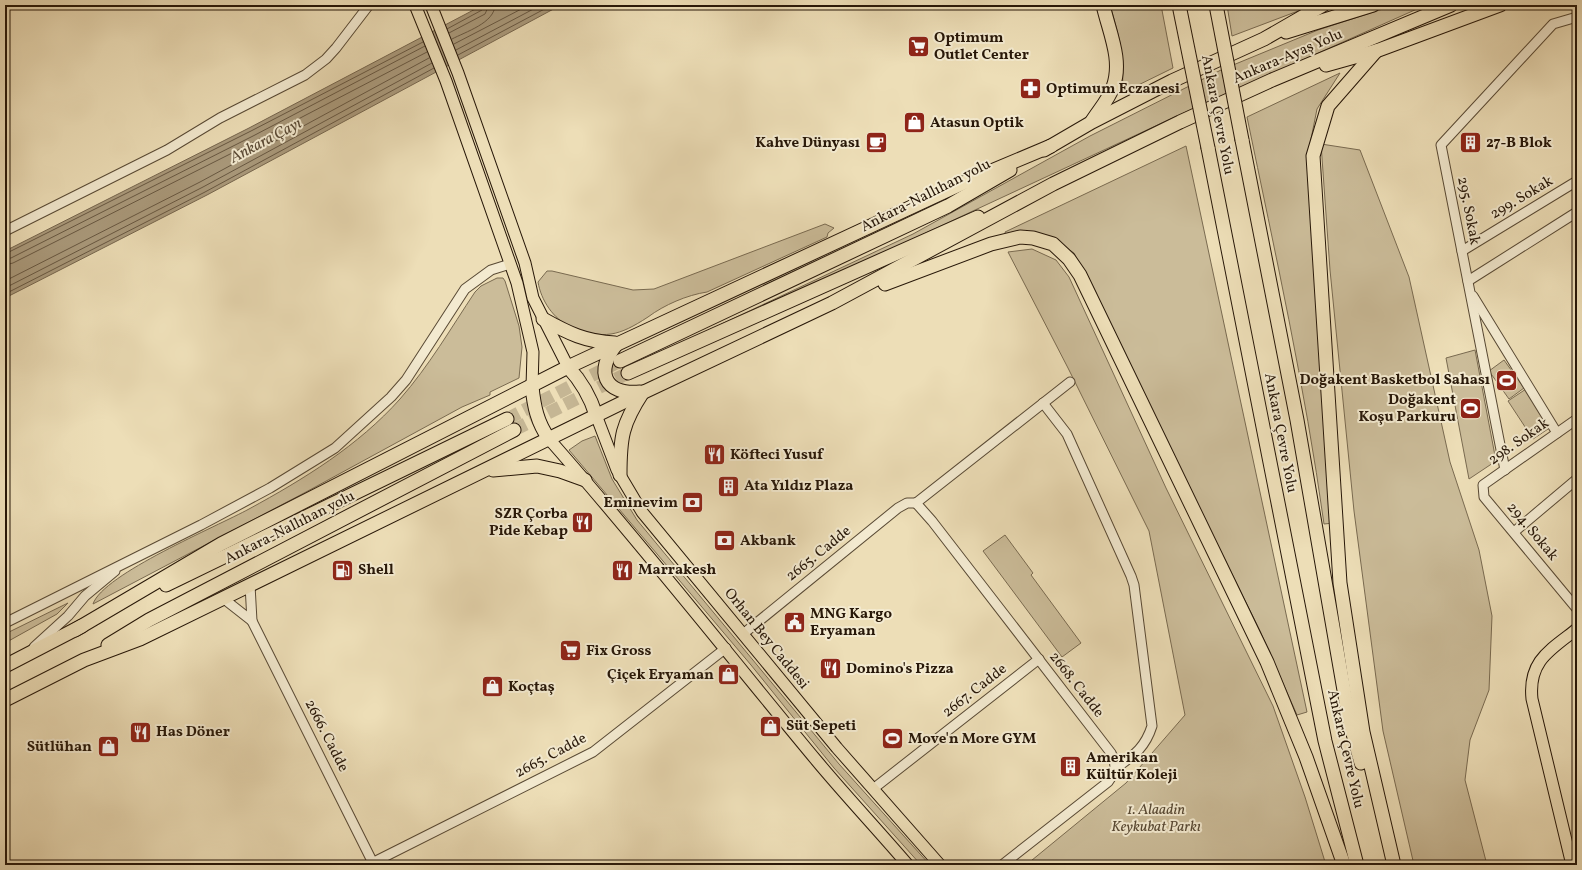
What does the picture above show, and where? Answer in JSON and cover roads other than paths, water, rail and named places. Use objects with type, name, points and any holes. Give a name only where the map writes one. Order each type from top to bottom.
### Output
[{"type":"highway","points":[[1092,122],[1113,87],[1117,70],[1116,51],[1103,5]]},
{"type":"highway","name":"Ankara Çevre Yolu","points":[[1179,5],[1325,741],[1357,865]]},
{"type":"highway","name":"Ankara Çevre Yolu","points":[[1216,5],[1297,420],[1349,719],[1391,865]]},
{"type":"highway","points":[[1264,39],[1323,5]]},
{"type":"highway","name":"Ankara-Ayaş Yolu","points":[[1264,39],[1373,5]]},
{"type":"highway","name":"Ankara-Ayaş Yolu","points":[[1053,184],[1180,122],[1272,80],[1451,5]]},
{"type":"highway","points":[[1272,80],[1376,51],[1500,5]]},
{"type":"highway","name":"Ankara-Nallıhan yolu","points":[[620,361],[948,206],[1092,122],[1172,81],[1264,39]]},
{"type":"highway","points":[[1376,51],[1328,106],[1313,156],[1340,583],[1363,732],[1394,865]]},
{"type":"highway","points":[[5,666],[75,630],[220,544],[532,387],[568,367],[962,183],[1051,146]]},
{"type":"highway","points":[[5,700],[84,660],[140,639],[224,599],[596,415],[832,303],[1053,184]]},
{"type":"highway","points":[[628,373],[1053,184]]},
{"type":"highway","points":[[832,303],[1006,240],[1020,237],[1033,238],[1053,244],[1061,250],[1080,275],[1268,662],[1306,757],[1344,865]]},
{"type":"highway","points":[[543,319],[579,338],[600,343],[617,344]]},
{"type":"highway","points":[[617,344],[605,362],[604,371],[607,380],[620,391],[630,393],[644,392]]},
{"type":"highway","points":[[568,367],[584,386],[596,415]]},
{"type":"highway","points":[[532,387],[534,410],[542,430],[549,439]]},
{"type":"highway","points":[[620,475],[622,433],[626,421],[644,392]]},
{"type":"highway","name":"Ankara-Nallıhan yolu","points":[[75,630],[511,425],[149,620],[84,660]]},
{"type":"highway","points":[[481,472],[537,466],[560,471],[585,480]]},
{"type":"main road","points":[[415,5],[446,81],[517,283],[532,352],[532,387]]},
{"type":"main road","points":[[433,9],[458,73],[525,263],[534,298],[543,319],[568,367]]},
{"type":"main road","points":[[510,264],[525,263]]},
{"type":"main road","name":"Orhan Bey Caddesi","points":[[596,415],[620,475],[642,512],[837,748],[940,865]]},
{"type":"main road","points":[[549,439],[726,648],[816,761],[908,865]]},
{"type":"main road","points":[[1572,865],[1530,687],[1532,676],[1540,660],[1577,629]]},
{"type":"street","points":[[5,230],[167,150],[220,118],[305,75],[326,59],[369,5]]},
{"type":"street","name":"295. Sokak","points":[[1505,470],[1441,145],[1553,24],[1577,17]]},
{"type":"street","name":"299. Sokak","points":[[1462,251],[1577,181]]},
{"type":"street","points":[[1468,281],[1577,212]]},
{"type":"street","points":[[5,623],[270,488],[335,448],[391,397],[406,380],[465,289],[491,270],[510,264]]},
{"type":"street","points":[[1470,290],[1557,433]]},
{"type":"street","points":[[916,503],[1070,382]]},
{"type":"street","points":[[1002,865],[1108,782],[1116,768],[1139,751],[1148,740],[1152,726],[1134,585],[1070,440],[1043,403]]},
{"type":"street","name":"298. Sokak","points":[[1482,491],[1483,485],[1577,419]]},
{"type":"street","points":[[1514,532],[1577,479]]},
{"type":"street","name":"294. Sokak","points":[[1482,491],[1484,497],[1577,609]]},
{"type":"street","name":"2665. Cadde","points":[[743,634],[898,508],[907,503],[916,503]]},
{"type":"street","name":"2668. Cadde","points":[[916,503],[928,516],[1111,753],[1116,768]]},
{"type":"street","points":[[25,656],[68,616],[84,596],[129,560]]},
{"type":"street","name":"2666. Cadde","points":[[250,585],[252,620],[374,863]]},
{"type":"street","name":"2666. Cadde","points":[[224,599],[252,620]]},
{"type":"street","name":"2665. Cadde","points":[[374,863],[593,752],[726,648]]},
{"type":"street","name":"2667. Cadde","points":[[872,789],[1039,659]]},
{"type":"water","name":"Ankara Çayı","points":[[483,5],[561,5],[207,195],[5,298],[5,251],[249,128]]},
{"type":"tunnel","points":[[507,419],[620,361]]},
{"type":"tunnel","points":[[514,430],[628,373]]},
{"type":"place","name":"Optimum Outlet Center","points":[[918,47]]},
{"type":"place","name":"Optimum Eczanesi","points":[[1030,89]]},
{"type":"place","name":"Atasun Optik","points":[[915,123]]},
{"type":"place","name":"Kahve Dünyası","points":[[876,143]]},
{"type":"place","name":"27-B Blok","points":[[1471,143]]},
{"type":"place","name":"Doğakent Basketbol Sahası","points":[[1506,380]]},
{"type":"place","name":"Doğakent Koşu Parkuru","points":[[1471,409]]},
{"type":"place","name":"Köfteci Yusuf","points":[[715,455]]},
{"type":"place","name":"Ata Yıldız Plaza","points":[[729,486]]},
{"type":"place","name":"Eminevim","points":[[693,503]]},
{"type":"place","name":"SZR Çorba Pide Kebap","points":[[583,523]]},
{"type":"place","name":"Akbank","points":[[725,541]]},
{"type":"place","name":"Shell","points":[[342,570]]},
{"type":"place","name":"Marrakesh","points":[[623,570]]},
{"type":"place","name":"MNG Kargo Eryaman","points":[[794,623]]},
{"type":"place","name":"Fix Gross","points":[[571,651]]},
{"type":"place","name":"Domino's Pizza","points":[[831,669]]},
{"type":"place","name":"Çiçek Eryaman","points":[[729,675]]},
{"type":"place","name":"Koçtaş","points":[[493,687]]},
{"type":"place","name":"Süt Sepeti","points":[[771,726]]},
{"type":"place","name":"Has Döner","points":[[141,732]]},
{"type":"place","name":"Move'n More GYM","points":[[893,739]]},
{"type":"place","name":"Sütlühan","points":[[108,747]]},
{"type":"place","name":"Amerikan Kültür Koleji","points":[[1071,767]]},
{"type":"park label","name":"1. Alaadin Keykubat Parkı","points":[[1156,818]]}]
